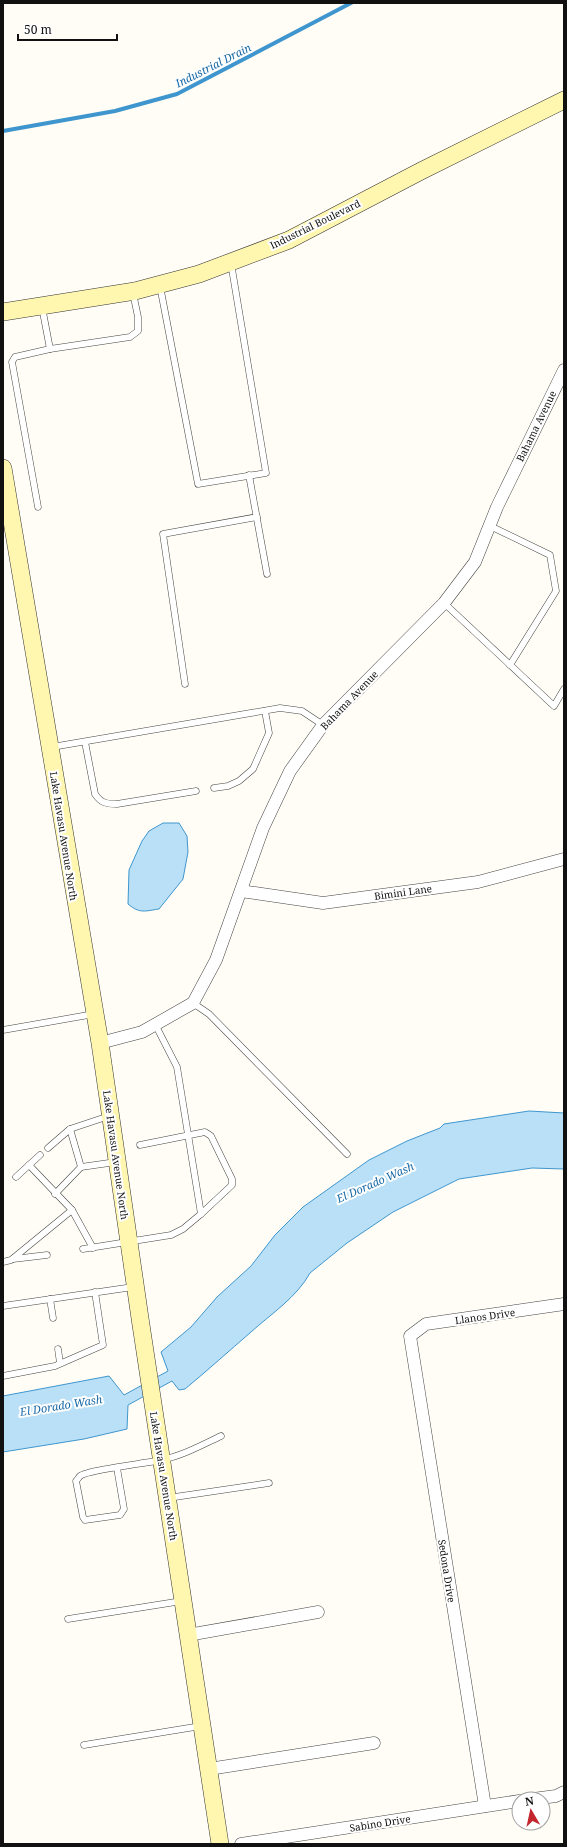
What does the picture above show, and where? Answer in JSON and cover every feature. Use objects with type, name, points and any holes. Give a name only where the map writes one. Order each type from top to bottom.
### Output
[{"type":"main road","name":"Industrial Boulevard","points":[[3,312],[132,291],[200,274],[289,240],[421,171],[564,100]]},
{"type":"main road","name":"Lake Havasu Avenue North","points":[[3,468],[11,536],[100,1043],[135,1286],[220,1844]]},
{"type":"street","name":"Bahama Avenue","points":[[193,1003],[216,960],[263,828],[290,771],[323,725],[444,603],[475,562],[497,507],[564,370]]},
{"type":"street","name":"Bimini Lane","points":[[241,891],[323,903],[478,882],[564,859]]},
{"type":"street","points":[[100,1043],[142,1032],[193,1003]]},
{"type":"street","name":"Llanos Drive","points":[[410,1336],[426,1324],[564,1304]]},
{"type":"street","name":"Sedona Drive","points":[[410,1336],[485,1806]]},
{"type":"street","points":[[188,1635],[318,1612]]},
{"type":"street","points":[[209,1769],[374,1743]]},
{"type":"street","points":[[551,1797],[564,1792]]},
{"type":"street","name":"Sabino Drive","points":[[241,1844],[511,1802]]},
{"type":"lane","points":[[160,284],[198,484],[266,472],[231,262]]},
{"type":"lane","points":[[38,507],[12,362],[15,357],[130,337],[138,331],[138,317],[132,291]]},
{"type":"lane","points":[[42,306],[50,350]]},
{"type":"lane","points":[[249,475],[266,574]]},
{"type":"lane","points":[[185,684],[163,534],[257,517]]},
{"type":"lane","points":[[490,526],[550,555],[556,591],[510,665]]},
{"type":"lane","points":[[444,603],[554,706],[564,689]]},
{"type":"lane","points":[[49,747],[280,708],[302,711],[323,725]]},
{"type":"lane","points":[[214,788],[228,786],[239,781],[253,769],[269,734],[265,711]]},
{"type":"lane","points":[[85,742],[95,794],[100,801],[106,804],[117,804],[196,791]]},
{"type":"lane","points":[[193,1003],[209,1014],[347,1154]]},
{"type":"lane","points":[[3,1030],[94,1014]]},
{"type":"lane","points":[[155,1024],[177,1067],[201,1214]]},
{"type":"lane","points":[[48,1148],[70,1129],[110,1115]]},
{"type":"lane","points":[[70,1129],[81,1167]]},
{"type":"lane","points":[[83,1249],[129,1243],[171,1235],[183,1229],[232,1185],[232,1179],[211,1136],[205,1132],[140,1145]]},
{"type":"lane","points":[[16,1177],[40,1155]]},
{"type":"lane","points":[[55,1194],[81,1167],[117,1162]]},
{"type":"lane","points":[[29,1165],[55,1194],[72,1210],[93,1248]]},
{"type":"lane","points":[[11,1260],[72,1210]]},
{"type":"lane","points":[[3,1262],[47,1254]]},
{"type":"lane","points":[[3,1306],[135,1286]]},
{"type":"lane","points":[[3,1376],[60,1363],[103,1345],[95,1292]]},
{"type":"lane","points":[[50,1299],[53,1318]]},
{"type":"lane","points":[[58,1349],[60,1363]]},
{"type":"lane","points":[[117,1468],[124,1509],[122,1513],[120,1515],[85,1520],[83,1517],[76,1481],[79,1476],[84,1473],[162,1460],[192,1450],[221,1436]]},
{"type":"lane","points":[[168,1498],[269,1482]]},
{"type":"lane","points":[[68,1619],[184,1601]]},
{"type":"lane","points":[[84,1745],[202,1726]]},
{"type":"water","points":[[163,823],[179,823],[187,836],[188,852],[183,879],[159,909],[139,911],[128,904],[129,870],[142,841],[149,831]]},
{"type":"water","name":"El Dorado Wash","points":[[529,1111],[564,1113],[564,1169],[532,1168],[459,1179],[393,1212],[347,1243],[310,1273],[305,1282],[283,1305],[185,1389],[179,1390],[172,1381],[128,1405],[127,1429],[84,1439],[3,1452],[3,1396],[109,1376],[124,1395],[168,1371],[161,1352],[191,1327],[217,1297],[251,1266],[275,1235],[303,1207],[369,1160],[407,1141],[440,1128],[444,1124]]},
{"type":"waterway","name":"Industrial Drain","points":[[3,131],[115,111],[177,94],[351,3]]}]
